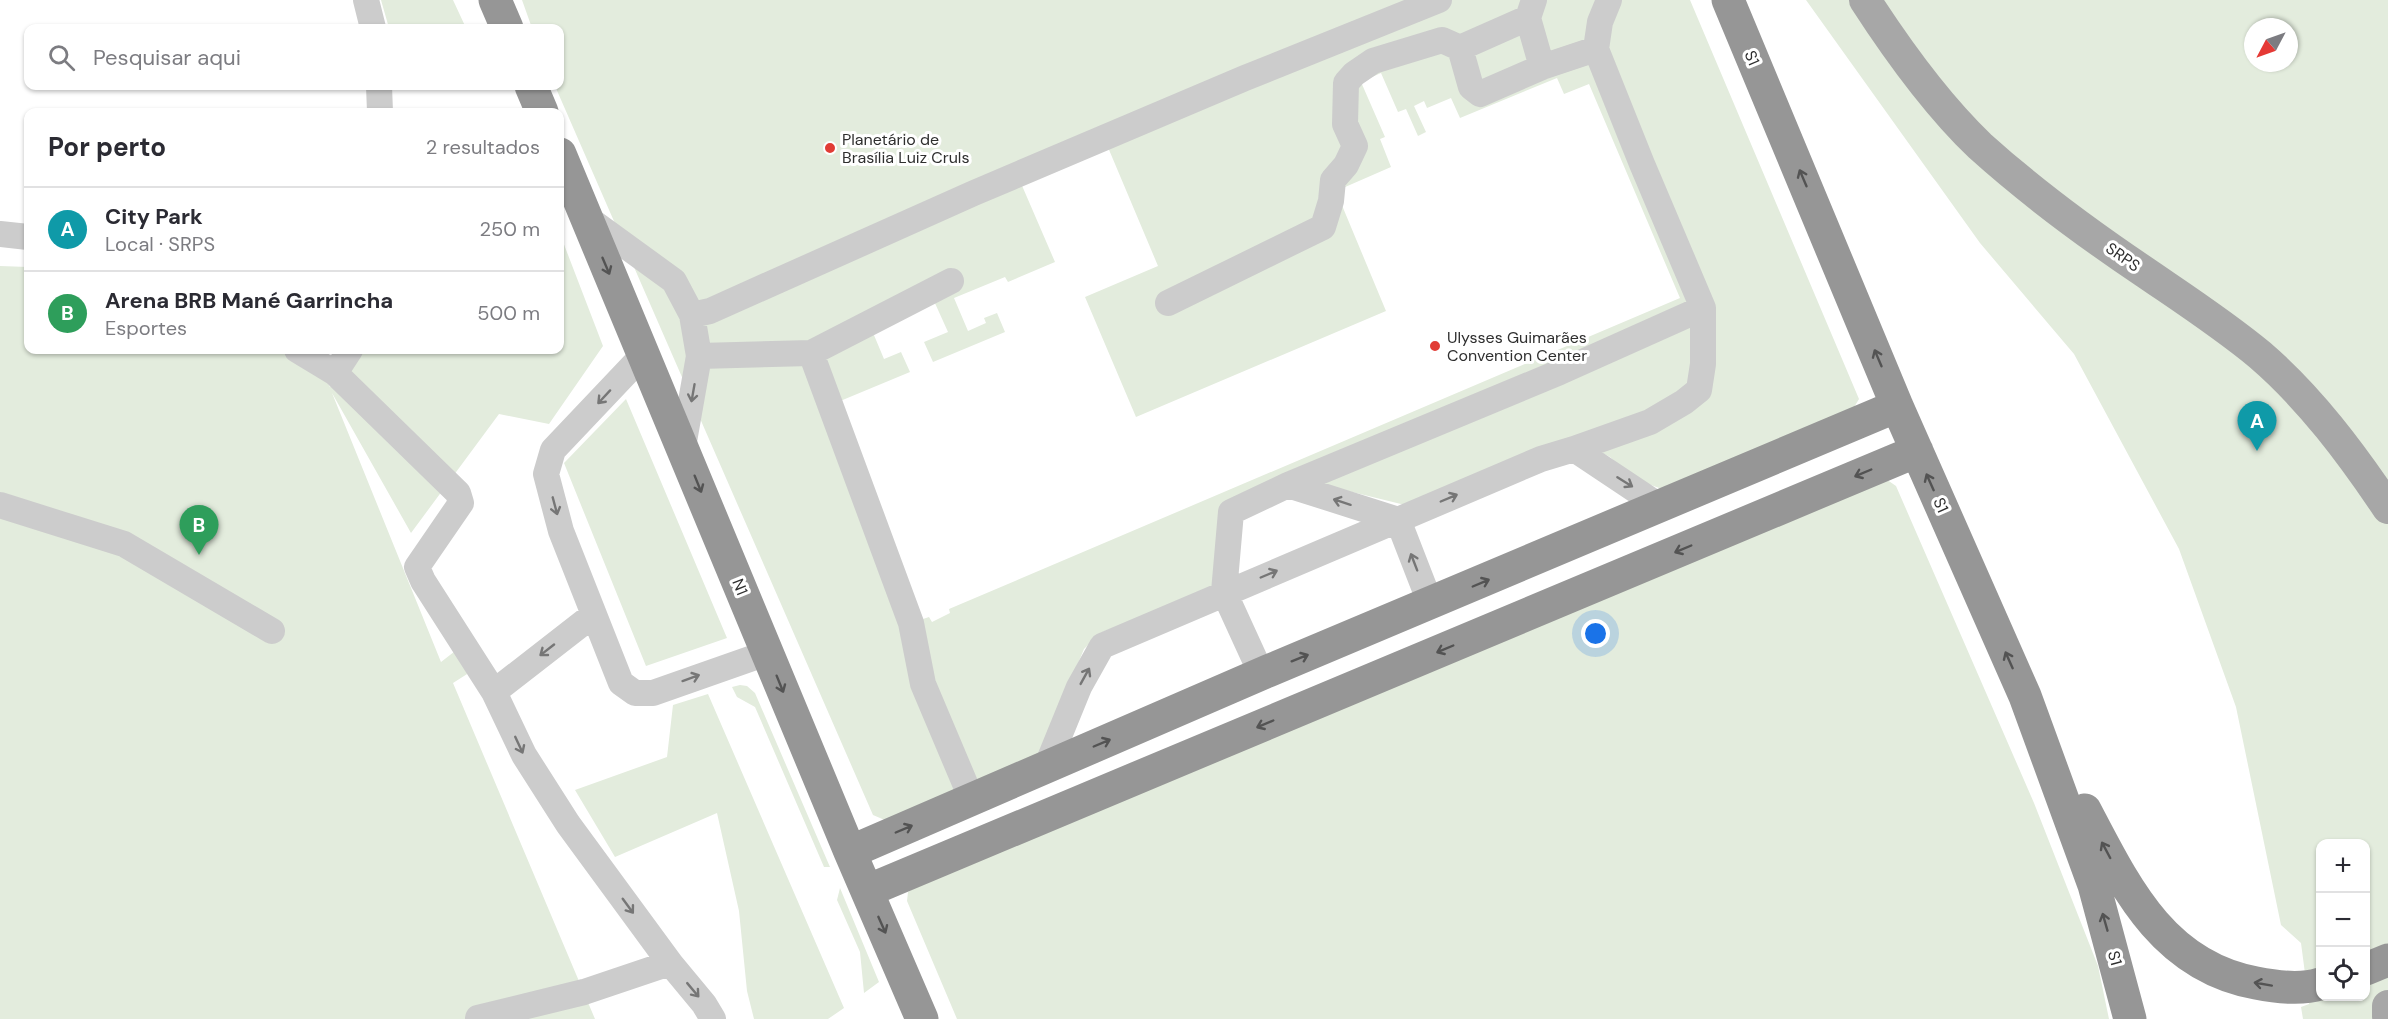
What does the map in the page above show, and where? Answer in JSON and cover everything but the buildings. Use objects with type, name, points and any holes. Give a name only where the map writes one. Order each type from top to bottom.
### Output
[{"type":"highway","points":[[495,0],[505,24]]},
{"type":"highway","name":"S1","points":[[1728,0],[1917,451],[2025,696],[2094,885],[2130,1019]]},
{"type":"highway","points":[[533,90],[540,108]]},
{"type":"highway","name":"N1","points":[[564,164],[850,852],[922,1019]]},
{"type":"highway","points":[[850,852],[1268,671],[1431,605],[1898,406]]},
{"type":"highway","points":[[867,891],[1917,451]]},
{"type":"highway","points":[[1766,462],[1785,506]]},
{"type":"highway","points":[[2025,696],[2125,885],[2151,922],[2211,970],[2235,979],[2272,986],[2316,985]]},
{"type":"highway","points":[[972,800],[989,840]]},
{"type":"highway","points":[[2370,967],[2388,960]]},
{"type":"main road","name":"SRPS","points":[[1865,0],[1934,95],[1979,144],[2034,192],[2090,234],[2207,314],[2261,356],[2312,407],[2359,465],[2388,508]]},
{"type":"main road","points":[[2388,1006],[2388,1016]]},
{"type":"lane","points":[[366,0],[372,24]]},
{"type":"lane","points":[[692,315],[710,311],[974,193],[1245,78],[1438,0]]},
{"type":"lane","points":[[1046,768],[1079,687],[1101,646],[1541,459],[1650,422],[1684,402],[1699,390],[1703,364],[1703,308],[1596,49],[1600,22],[1609,0]]},
{"type":"lane","points":[[1460,48],[1531,9],[1542,67]]},
{"type":"lane","points":[[1168,303],[1323,227],[1331,201],[1333,180],[1346,165],[1355,146],[1346,124],[1346,83],[1354,74],[1373,62],[1442,40],[1460,48]]},
{"type":"lane","points":[[1460,48],[1470,87],[1480,94],[1542,67],[1596,49]]},
{"type":"lane","points":[[379,90],[380,108]]},
{"type":"lane","points":[[586,217],[674,281],[692,315],[699,356],[683,447]]},
{"type":"lane","points":[[0,234],[24,237]]},
{"type":"lane","points":[[699,356],[811,353],[951,281]]},
{"type":"lane","points":[[1268,671],[1256,662],[1224,592],[1231,512],[1288,485],[1560,372],[1703,308]]},
{"type":"lane","points":[[811,353],[911,622],[923,684],[972,800]]},
{"type":"lane","points":[[304,354],[335,373],[458,493],[461,503],[417,567],[494,692],[524,755],[568,824],[713,1019]]},
{"type":"lane","points":[[335,373],[347,354]]},
{"type":"lane","points":[[644,354],[553,450],[546,474],[561,531],[621,683],[635,693],[653,693],[767,652]]},
{"type":"lane","points":[[1574,449],[1661,507]]},
{"type":"lane","points":[[1288,485],[1398,520]]},
{"type":"lane","points":[[0,505],[124,544],[272,631]]},
{"type":"lane","points":[[1398,520],[1431,605]]},
{"type":"lane","points":[[494,692],[593,615]]},
{"type":"lane","points":[[478,1018],[584,992],[670,963]]},
{"type":"green space","points":[[381,0],[453,0],[464,24],[388,24]]},
{"type":"green space","points":[[522,0],[1690,0],[1859,399],[1850,414],[1667,491],[1635,479],[1610,457],[1578,440],[1405,505],[1287,476],[1229,503],[1218,576],[1210,589],[1100,633],[1084,649],[1040,754],[887,821],[873,815],[557,90],[564,90],[564,24],[531,24]],"holes":[[[1381,73],[1398,112],[1406,109],[1418,136],[1426,132],[1414,106],[1424,101],[1427,108],[1451,98],[1460,118],[1557,78],[1564,94],[1589,84],[1680,298],[949,609],[950,613],[932,622],[929,617],[923,619],[833,404],[910,372],[901,352],[884,359],[871,328],[934,301],[948,332],[924,342],[933,362],[1005,332],[997,313],[984,318],[986,323],[968,331],[954,298],[1005,277],[1008,282],[1055,262],[1020,181],[1107,145],[1158,266],[1085,297],[1136,417],[1386,311],[1336,191],[1391,167],[1380,139],[1385,137],[1361,82]]]},
{"type":"green space","points":[[1806,0],[2388,0],[2388,1019],[2303,1019],[2301,1007],[2309,1004],[2301,943],[2281,925],[2236,707],[2179,549],[2074,354],[1980,243]]},
{"type":"green space","points":[[564,244],[603,346],[549,424],[499,414],[411,533],[332,393],[441,662],[459,648],[475,669],[453,683],[595,1019],[0,1019],[0,266],[24,267],[24,354],[286,354],[321,372],[330,387],[355,354],[564,354]]},
{"type":"green space","points":[[626,399],[727,638],[646,666],[564,463]]},
{"type":"green space","points":[[1883,477],[1896,486],[2034,803],[2098,966],[2109,1019],[957,1019],[907,901],[908,892],[924,881]]},
{"type":"green space","points":[[747,686],[755,693],[830,867],[824,867],[755,707],[737,697],[732,687]]},
{"type":"green space","points":[[708,694],[844,1008],[828,1019],[754,1019],[747,991],[739,911],[717,813],[615,857],[575,790],[667,757],[673,705]]},
{"type":"green space","points":[[840,888],[879,982],[864,993],[860,952],[837,900]]},
{"type":"place","name":"Planetário de Brasília Luiz Cruls","points":[[830,148]]},
{"type":"place","name":"Ulysses Guimarães Convention Center","points":[[1435,346]]},
{"type":"place","name":"City Park","points":[[2257,451]]},
{"type":"place","name":"Arena BRB Mané Garrincha","points":[[199,555]]}]
